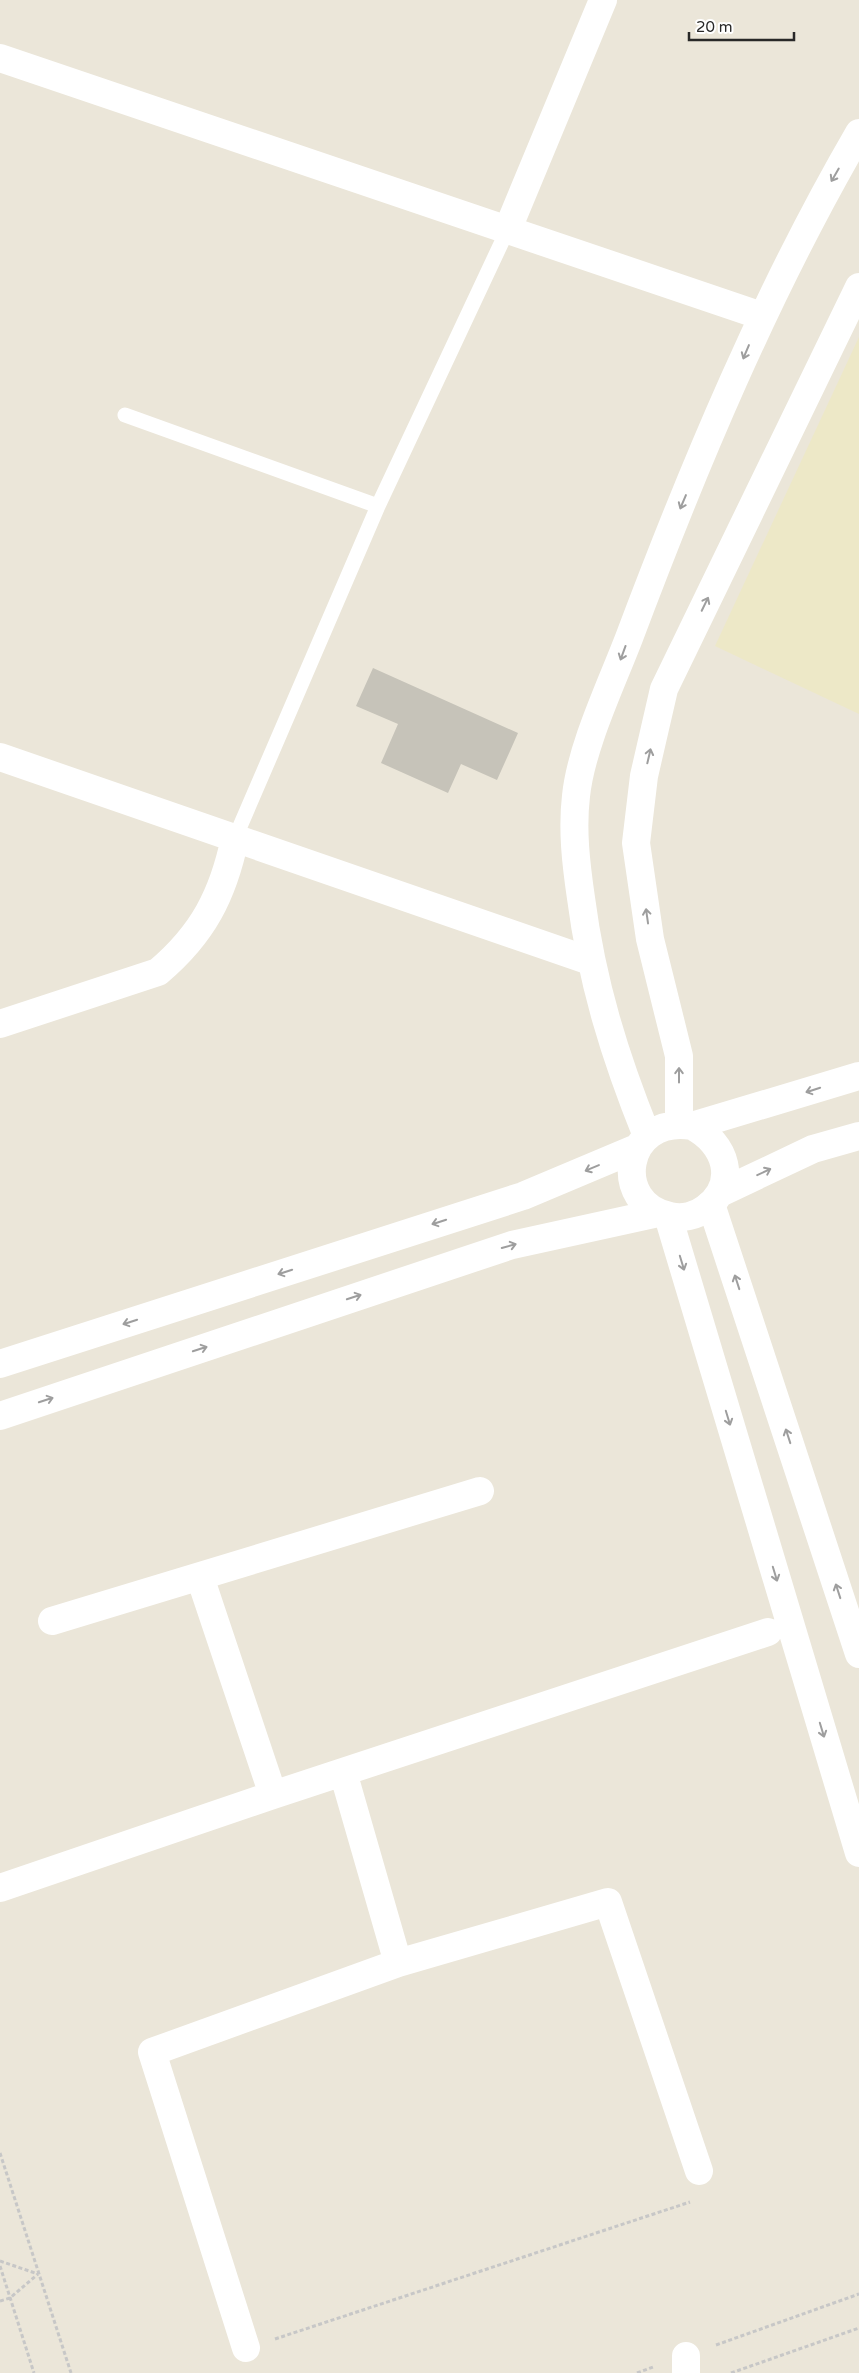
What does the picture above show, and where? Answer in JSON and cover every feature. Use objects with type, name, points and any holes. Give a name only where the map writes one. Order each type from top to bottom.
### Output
[{"type":"street","points":[[507,231],[603,0]]},
{"type":"street","points":[[0,58],[762,316]]},
{"type":"street","points":[[859,133],[824,193],[762,316],[656,565],[583,759],[576,796],[574,851],[590,960],[642,1142],[632,1162],[632,1177],[636,1192],[645,1204],[663,1214],[859,1854]]},
{"type":"street","points":[[686,1125],[679,1056],[650,939],[636,843],[644,776],[664,689],[859,290]]},
{"type":"street","points":[[0,758],[590,960]]},
{"type":"street","points":[[0,1024],[158,972],[180,952],[203,923],[218,896],[229,868],[235,838]]},
{"type":"street","points":[[0,1364],[523,1196],[642,1142],[667,1125],[686,1125],[859,1076]]},
{"type":"street","points":[[686,1125],[710,1137],[722,1153],[725,1166],[724,1180],[716,1198],[853,1617],[859,1654]]},
{"type":"street","points":[[0,1416],[512,1245],[663,1214],[690,1216],[716,1198],[813,1149],[859,1136]]},
{"type":"street","points":[[52,1622],[480,1491]]},
{"type":"street","points":[[200,1577],[273,1795]]},
{"type":"street","points":[[0,1888],[273,1795],[768,1632]]},
{"type":"street","points":[[343,1772],[398,1964]]},
{"type":"street","points":[[246,2348],[152,2052],[398,1964],[608,1902],[699,2171]]},
{"type":"lane","points":[[235,838],[378,506],[507,231]]},
{"type":"lane","points":[[125,415],[378,506]]},
{"type":"path","points":[[0,2153],[71,2373]]},
{"type":"path","points":[[246,2348],[697,2199],[699,2171]]},
{"type":"path","points":[[0,2261],[38,2274]]},
{"type":"path","points":[[0,2266],[34,2373]]},
{"type":"path","points":[[0,2301],[10,2298],[38,2274]]},
{"type":"path","points":[[637,2373],[686,2364],[859,2294]]},
{"type":"path","points":[[732,2373],[859,2328]]},
{"type":"shaded area","points":[[859,337],[859,714],[715,646]]},
{"type":"building","points":[[373,668],[518,733],[497,780],[461,764],[448,793],[381,763],[398,724],[356,706]]}]
